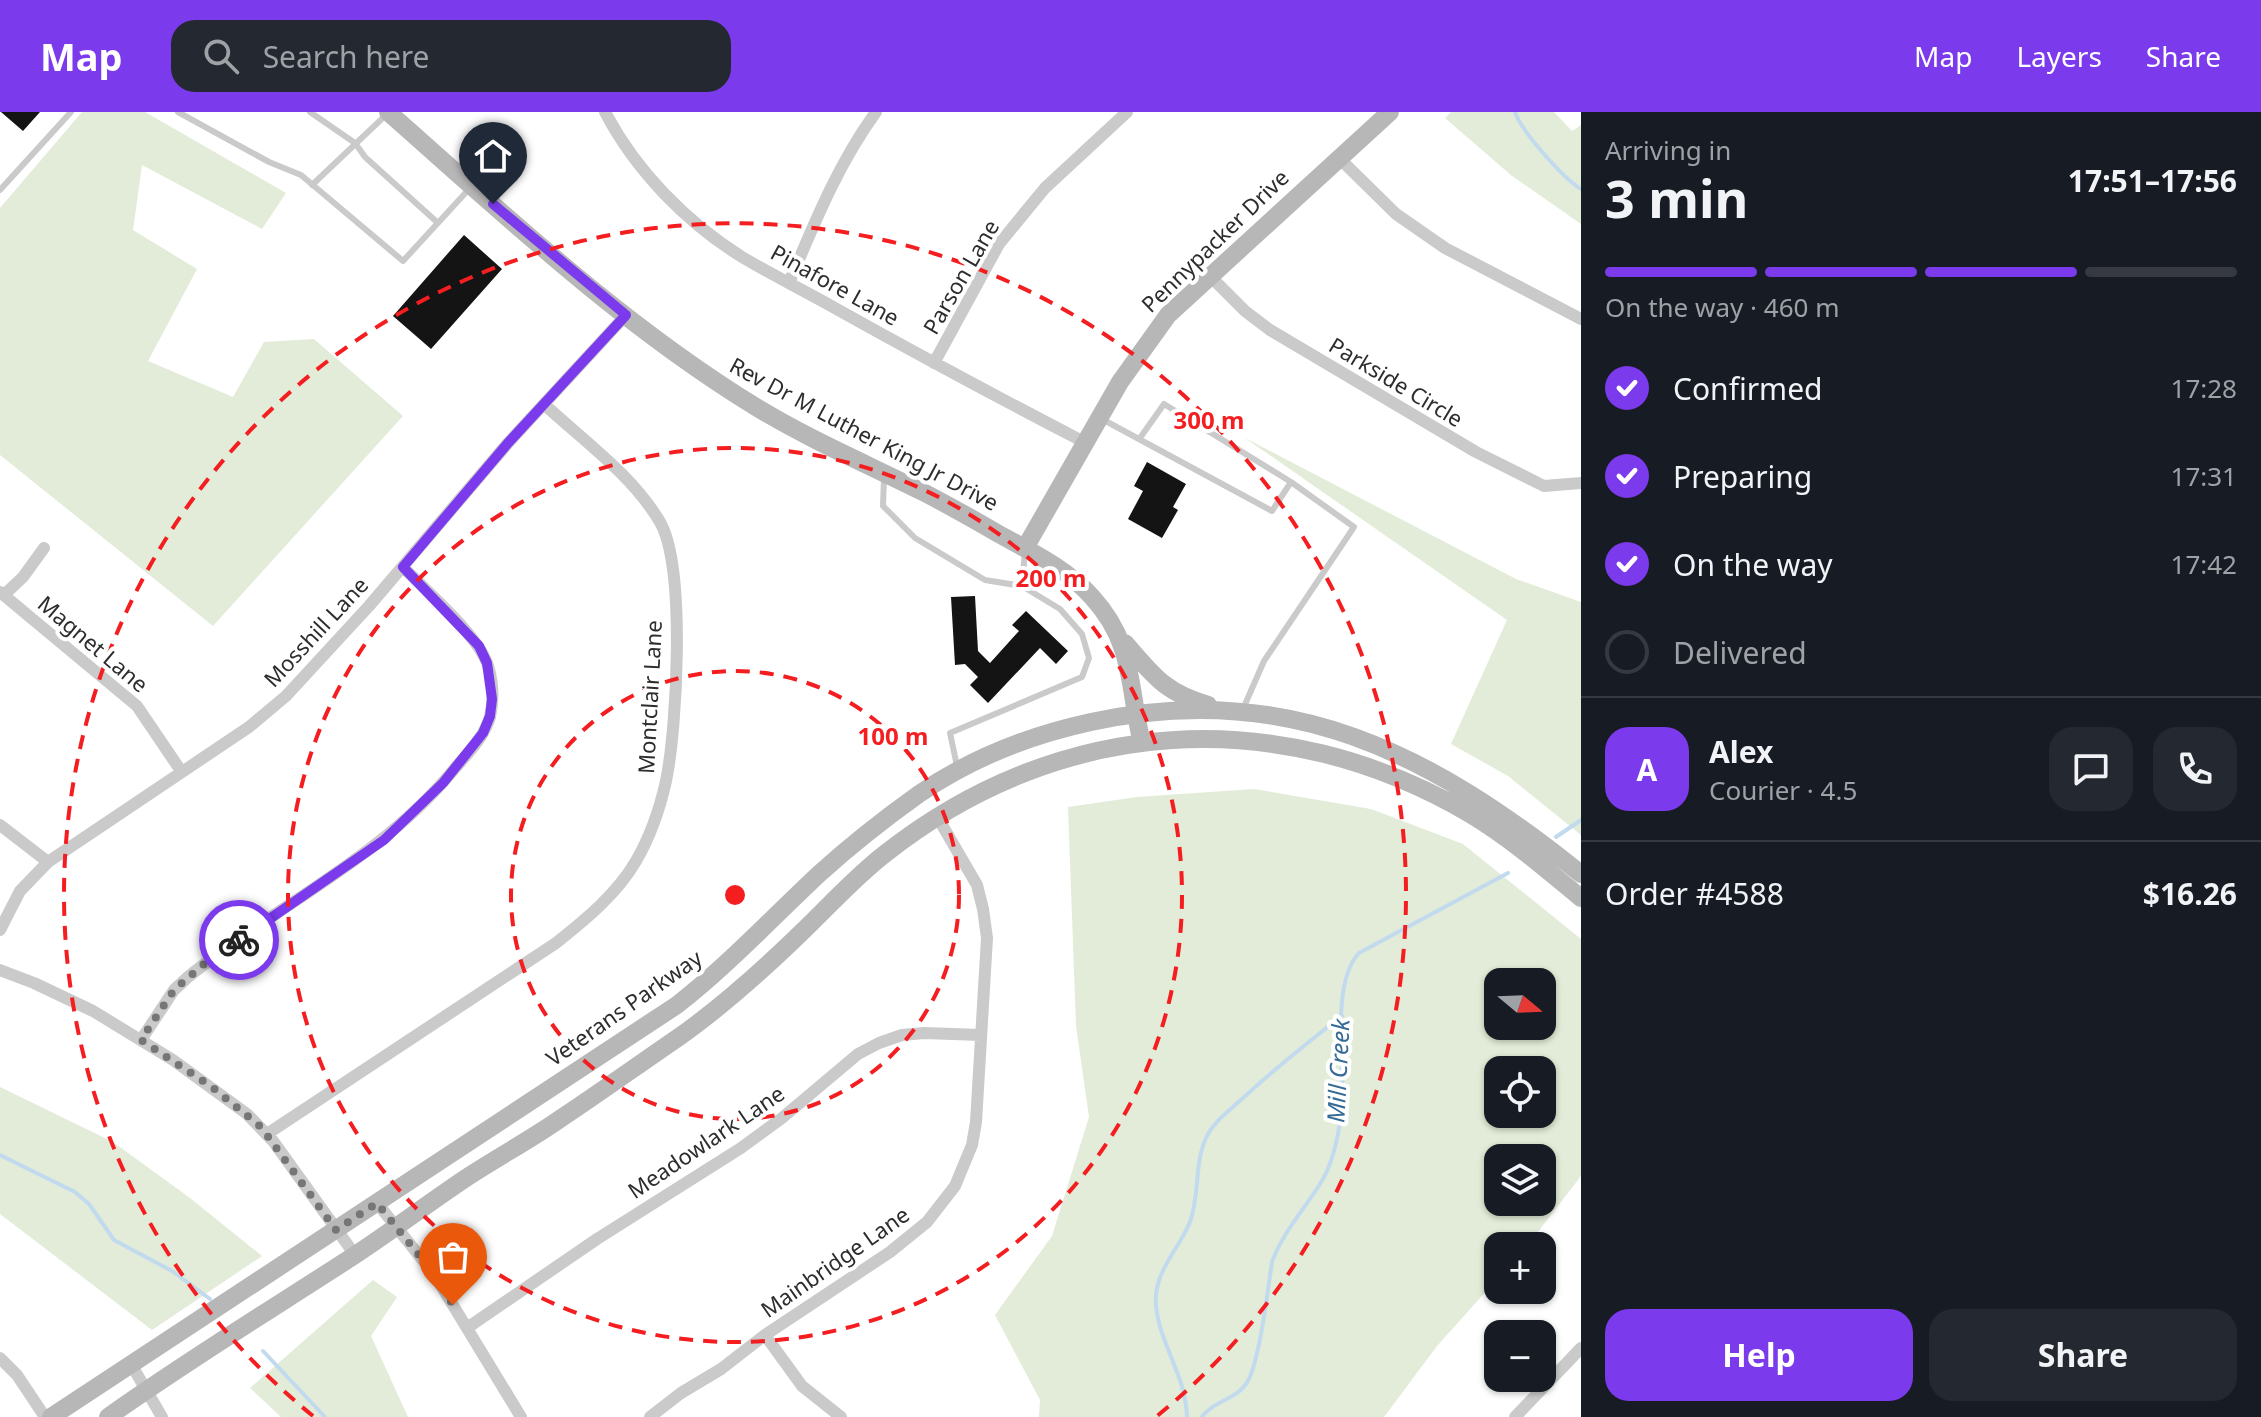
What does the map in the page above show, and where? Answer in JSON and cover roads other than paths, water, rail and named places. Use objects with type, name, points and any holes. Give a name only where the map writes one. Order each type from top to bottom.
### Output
[{"type":"main road","name":"Rev Dr M Luther King Jr Drive","points":[[389,112],[472,186],[685,362],[758,409],[1025,548],[1075,581],[1093,598],[1118,634],[1131,672],[1135,714],[1142,743]]},
{"type":"main road","name":"Pennypacker Drive","points":[[1025,548],[1135,359],[1160,325],[1209,275],[1390,112]]},
{"type":"main road","points":[[1118,634],[1165,687],[1185,698],[1234,711]]},
{"type":"main road","name":"Veterans Parkway","points":[[51,1417],[677,1005],[759,934],[858,840],[920,794],[958,770],[1043,734],[1135,714],[1234,711],[1319,725],[1398,754],[1441,775],[1488,803],[1581,874]]},
{"type":"main road","points":[[108,1417],[685,1033],[746,983],[877,860],[966,798],[1040,765],[1142,743],[1196,739],[1262,742],[1331,755],[1370,767],[1471,815],[1581,898]]},
{"type":"street","points":[[789,283],[821,207],[853,146],[876,112]]},
{"type":"street","name":"Parson Lane","points":[[934,363],[999,244],[1045,188],[1127,112]]},
{"type":"street","name":"Pinafore Lane","points":[[609,113],[644,169],[683,213],[722,244],[934,363],[1086,443]]},
{"type":"street","points":[[1338,157],[1396,214],[1445,248],[1581,319]]},
{"type":"street","name":"Parkside Circle","points":[[1209,275],[1245,311],[1270,330],[1476,452],[1544,486],[1581,483]]},
{"type":"street","name":"Mosshill Lane","points":[[0,930],[20,891],[48,862],[249,727],[286,696],[403,567],[508,443],[626,315]]},
{"type":"street","name":"Montclair Lane","points":[[267,1134],[556,943],[591,913],[621,881],[634,864],[652,826],[666,783],[672,736],[676,641],[672,559],[660,523],[627,480],[545,405]]},
{"type":"street","points":[[2,594],[23,577],[44,548]]},
{"type":"street","points":[[141,1040],[174,990],[188,977],[384,840],[443,783],[483,733],[490,716],[492,699],[491,681],[483,654],[479,646],[403,567]]},
{"type":"street","name":"Magnet Lane","points":[[2,594],[137,706],[181,771]]},
{"type":"street","name":"Mainbridge Lane","points":[[650,1417],[910,1238],[943,1205],[955,1186],[972,1145],[977,1111],[987,938],[983,909],[971,873],[938,818]]},
{"type":"street","points":[[0,825],[48,862]]},
{"type":"street","points":[[0,970],[73,1001],[141,1040],[221,1094],[267,1134],[355,1255]]},
{"type":"street","name":"Meadowlark Lane","points":[[467,1328],[597,1239],[741,1148],[858,1054],[902,1035],[981,1035]]},
{"type":"street","points":[[377,1203],[434,1274],[521,1417]]},
{"type":"street","points":[[765,1335],[802,1386],[841,1417]]},
{"type":"street","points":[[1515,1417],[1581,1348]]},
{"type":"street","points":[[0,1358],[17,1375],[45,1417]]},
{"type":"street","points":[[131,1364],[162,1417]]},
{"type":"lane","points":[[0,190],[71,112]]},
{"type":"lane","points":[[178,112],[269,162],[301,175],[403,261],[472,186]]},
{"type":"lane","points":[[310,112],[355,143],[365,157],[438,223]]},
{"type":"lane","points":[[312,185],[389,112]]},
{"type":"lane","points":[[1140,438],[1164,404],[1291,482],[1354,527],[1234,711]]},
{"type":"lane","points":[[1100,418],[1272,511],[1291,482]]},
{"type":"lane","points":[[884,474],[883,506],[915,538],[985,580],[1022,586],[1060,609],[1082,634],[1089,658],[1082,677],[950,733],[958,770]]},
{"type":"lane","points":[[1022,586],[1025,548]]},
{"type":"waterway","points":[[1515,112],[1544,154],[1581,189]]},
{"type":"waterway","name":"Mill Creek","points":[[1556,837],[1581,820]]},
{"type":"waterway","name":"Mill Creek","points":[[1202,1417],[1241,1389],[1251,1375],[1272,1262],[1288,1231],[1325,1176],[1332,1157],[1342,1108],[1342,1005],[1350,967],[1359,953],[1508,873]]},
{"type":"waterway","points":[[1187,1417],[1182,1388],[1158,1320],[1156,1294],[1162,1272],[1190,1222],[1202,1148],[1213,1127],[1227,1112],[1342,1016]]},
{"type":"waterway","points":[[0,1155],[75,1192],[89,1204],[114,1240],[172,1271],[210,1299]]},
{"type":"waterway","points":[[263,1351],[325,1417]]}]
